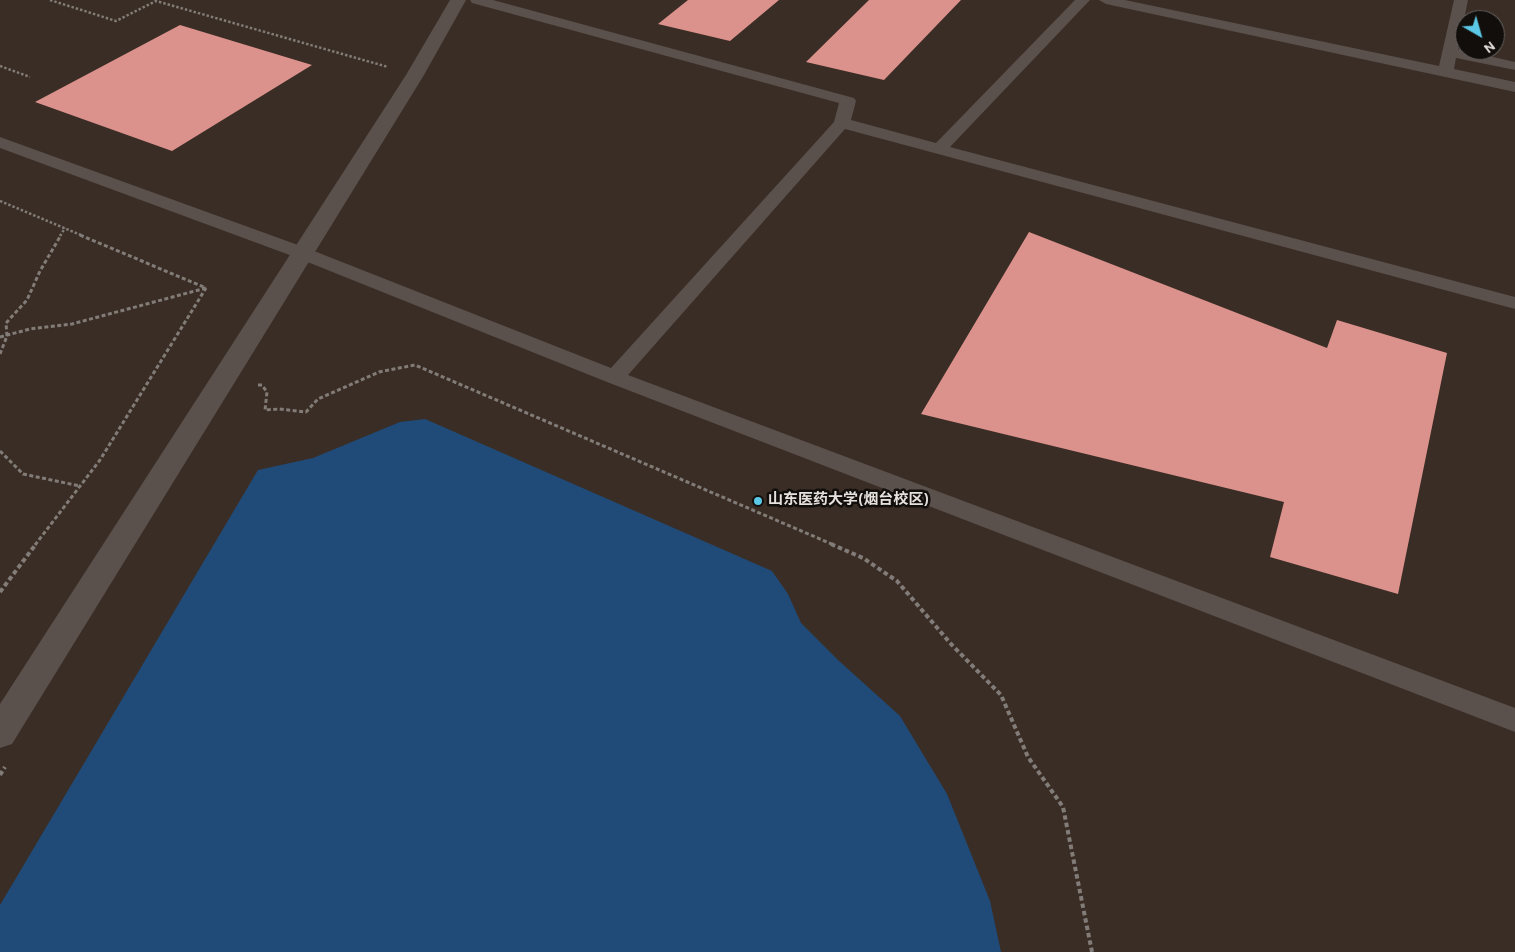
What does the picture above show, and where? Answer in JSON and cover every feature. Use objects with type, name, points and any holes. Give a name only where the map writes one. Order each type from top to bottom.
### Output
[{"type":"street","points":[[0,733],[415,75],[458,0]]},
{"type":"lane","points":[[477,0],[848,101],[842,123],[614,377]]},
{"type":"lane","points":[[939,149],[1083,0]]},
{"type":"lane","points":[[1106,0],[1515,87]]},
{"type":"lane","points":[[1446,71],[1461,0]]},
{"type":"lane","points":[[1450,52],[1515,66]]},
{"type":"lane","points":[[842,123],[1515,303]]},
{"type":"lane","points":[[0,142],[302,253],[614,377],[1515,720]]},
{"type":"path","points":[[50,0],[116,21],[156,1],[415,75]]},
{"type":"path","points":[[0,66],[30,77]]},
{"type":"path","points":[[0,200],[206,288]]},
{"type":"path","points":[[0,354],[7,336],[6,323],[27,300],[44,264],[65,228]]},
{"type":"path","points":[[0,337],[30,329],[72,324],[206,288]]},
{"type":"path","points":[[0,592],[100,460],[206,288]]},
{"type":"path","points":[[254,384],[262,385],[268,392],[265,410],[279,409],[306,412],[318,399],[379,372],[415,365],[863,558],[897,581],[951,644],[1001,694],[1028,757],[1063,807],[1092,952]]},
{"type":"path","points":[[0,451],[23,474],[80,486]]},
{"type":"path","points":[[0,775],[5,766]]},
{"type":"shaded area","name":"山东医药大学(烟台校区)","points":[[0,0],[1515,0],[1515,952],[0,952]]},
{"type":"water","points":[[425,419],[772,571],[788,594],[801,623],[838,660],[900,716],[947,794],[990,901],[1001,952],[0,952],[0,905],[258,470],[313,458],[400,422]]},
{"type":"building","points":[[688,0],[779,0],[730,41],[658,24]]},
{"type":"building","points":[[869,0],[961,0],[884,80],[806,62]]},
{"type":"building","points":[[180,25],[312,65],[172,151],[35,102]]},
{"type":"building","points":[[1029,232],[1327,348],[1337,320],[1447,353],[1398,594],[1270,557],[1284,502],[921,414]]},
{"type":"place","name":"山东医药大学(烟台校区)","points":[[758,501]]}]
